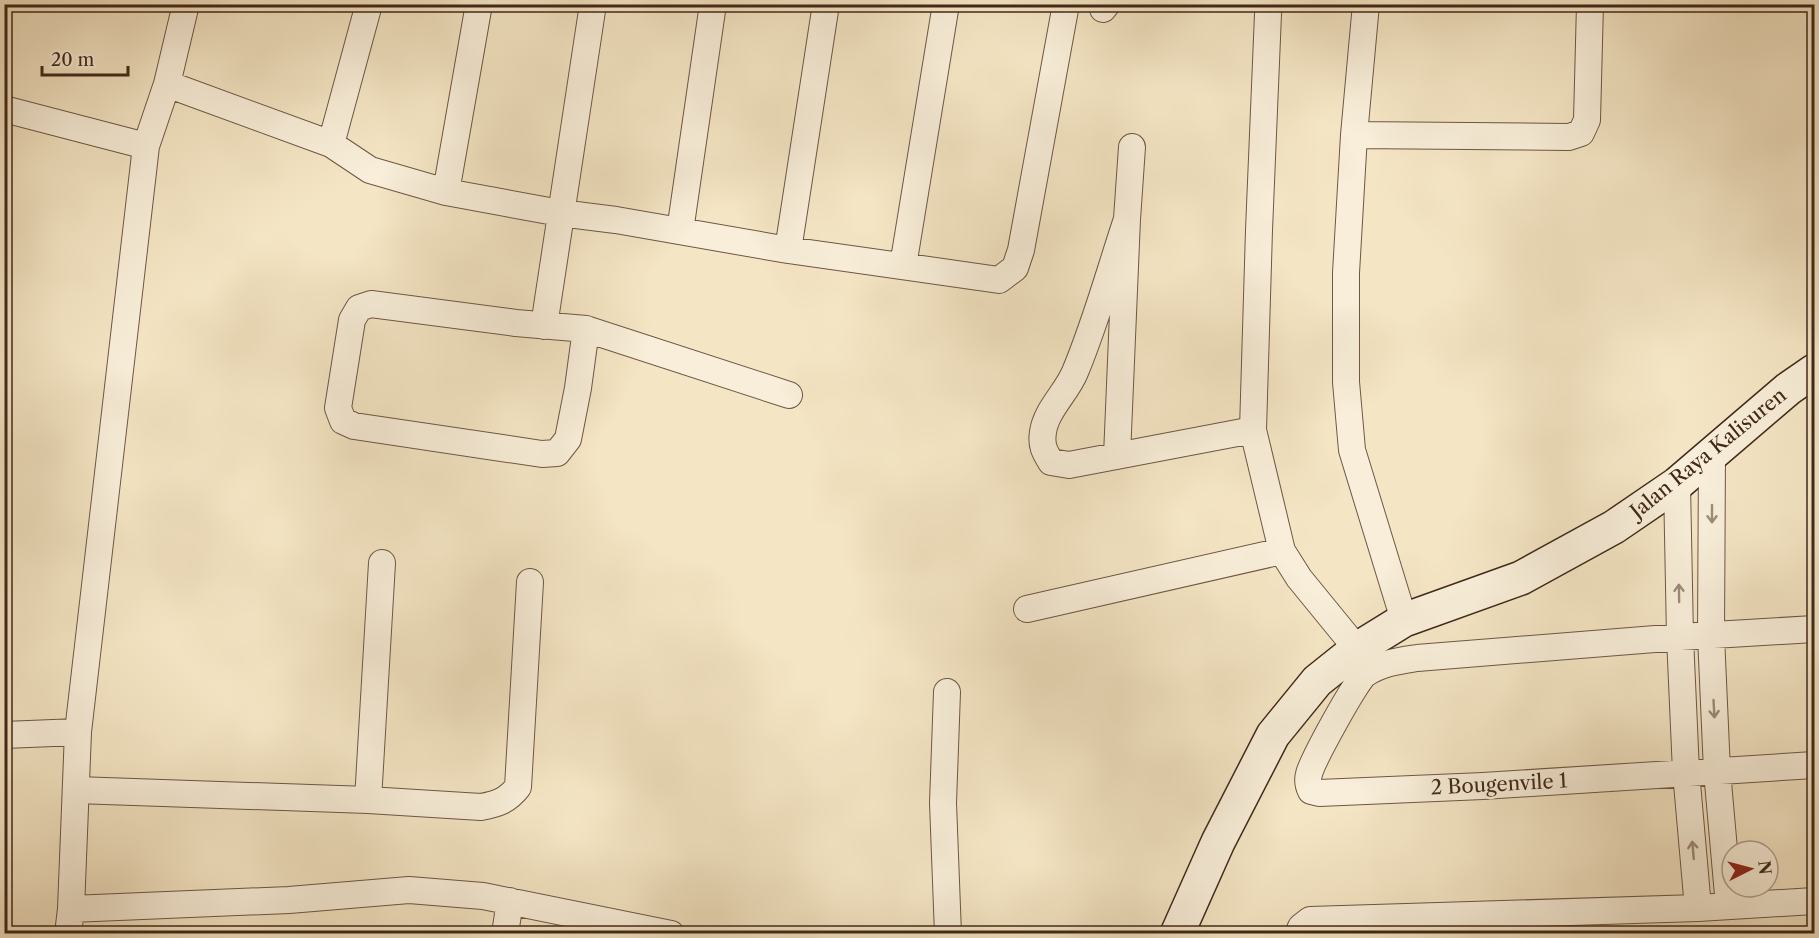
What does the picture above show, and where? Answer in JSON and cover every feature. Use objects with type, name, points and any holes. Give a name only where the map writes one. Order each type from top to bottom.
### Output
[{"type":"main road","name":"Jalan Raya Kalisuren","points":[[1178,933],[1218,842],[1273,735],[1317,681],[1357,649],[1404,620],[1521,578],[1614,527],[1677,484],[1788,389],[1815,371]]},
{"type":"street","points":[[186,4],[167,84],[146,146],[78,732],[70,921],[410,890],[483,896],[671,933]]},
{"type":"street","points":[[331,144],[369,4]]},
{"type":"street","points":[[446,192],[479,4]]},
{"type":"street","points":[[544,326],[593,4]]},
{"type":"street","points":[[680,231],[713,4]]},
{"type":"street","points":[[788,250],[826,4]]},
{"type":"street","points":[[903,266],[946,4]]},
{"type":"street","points":[[167,84],[331,144],[370,170],[446,192],[788,250],[999,280],[1015,267],[1021,250],[1066,4]]},
{"type":"street","points":[[1366,4],[1354,135],[1346,284],[1346,381],[1352,450],[1404,620]]},
{"type":"street","points":[[1354,135],[1569,137],[1581,133],[1587,120],[1590,4]]},
{"type":"street","points":[[1269,14],[1253,430],[1282,551],[1299,578],[1357,649]]},
{"type":"street","points":[[4,109],[146,146]]},
{"type":"street","points":[[1117,456],[1132,147]]},
{"type":"street","points":[[1127,219],[1074,375],[1052,410],[1043,430],[1042,448],[1051,462],[1069,465],[1253,430]]},
{"type":"street","points":[[586,329],[568,439],[557,453],[542,454],[354,426],[343,421],[338,408],[352,320],[359,308],[370,304],[544,326],[586,329],[789,395]]},
{"type":"street","points":[[1712,455],[1711,636],[1717,771],[1729,906]]},
{"type":"street","points":[[1677,484],[1686,772],[1698,908]]},
{"type":"street","points":[[1027,609],[1282,551]]},
{"type":"street","points":[[368,800],[382,563]]},
{"type":"street","points":[[76,790],[368,800],[481,807],[498,804],[508,799],[518,787],[530,582]]},
{"type":"street","points":[[1680,637],[1815,629]]},
{"type":"street","name":"2 Bougenvile 1","points":[[1680,637],[1417,658],[1384,663],[1362,675],[1316,755],[1307,785],[1311,791],[1319,793],[1483,786],[1815,765]]},
{"type":"street","points":[[947,692],[943,803],[948,933]]},
{"type":"street","points":[[4,735],[78,732]]},
{"type":"street","points":[[505,933],[510,901]]},
{"type":"street","points":[[1298,933],[1301,927],[1310,920],[1698,908],[1815,901]]}]
